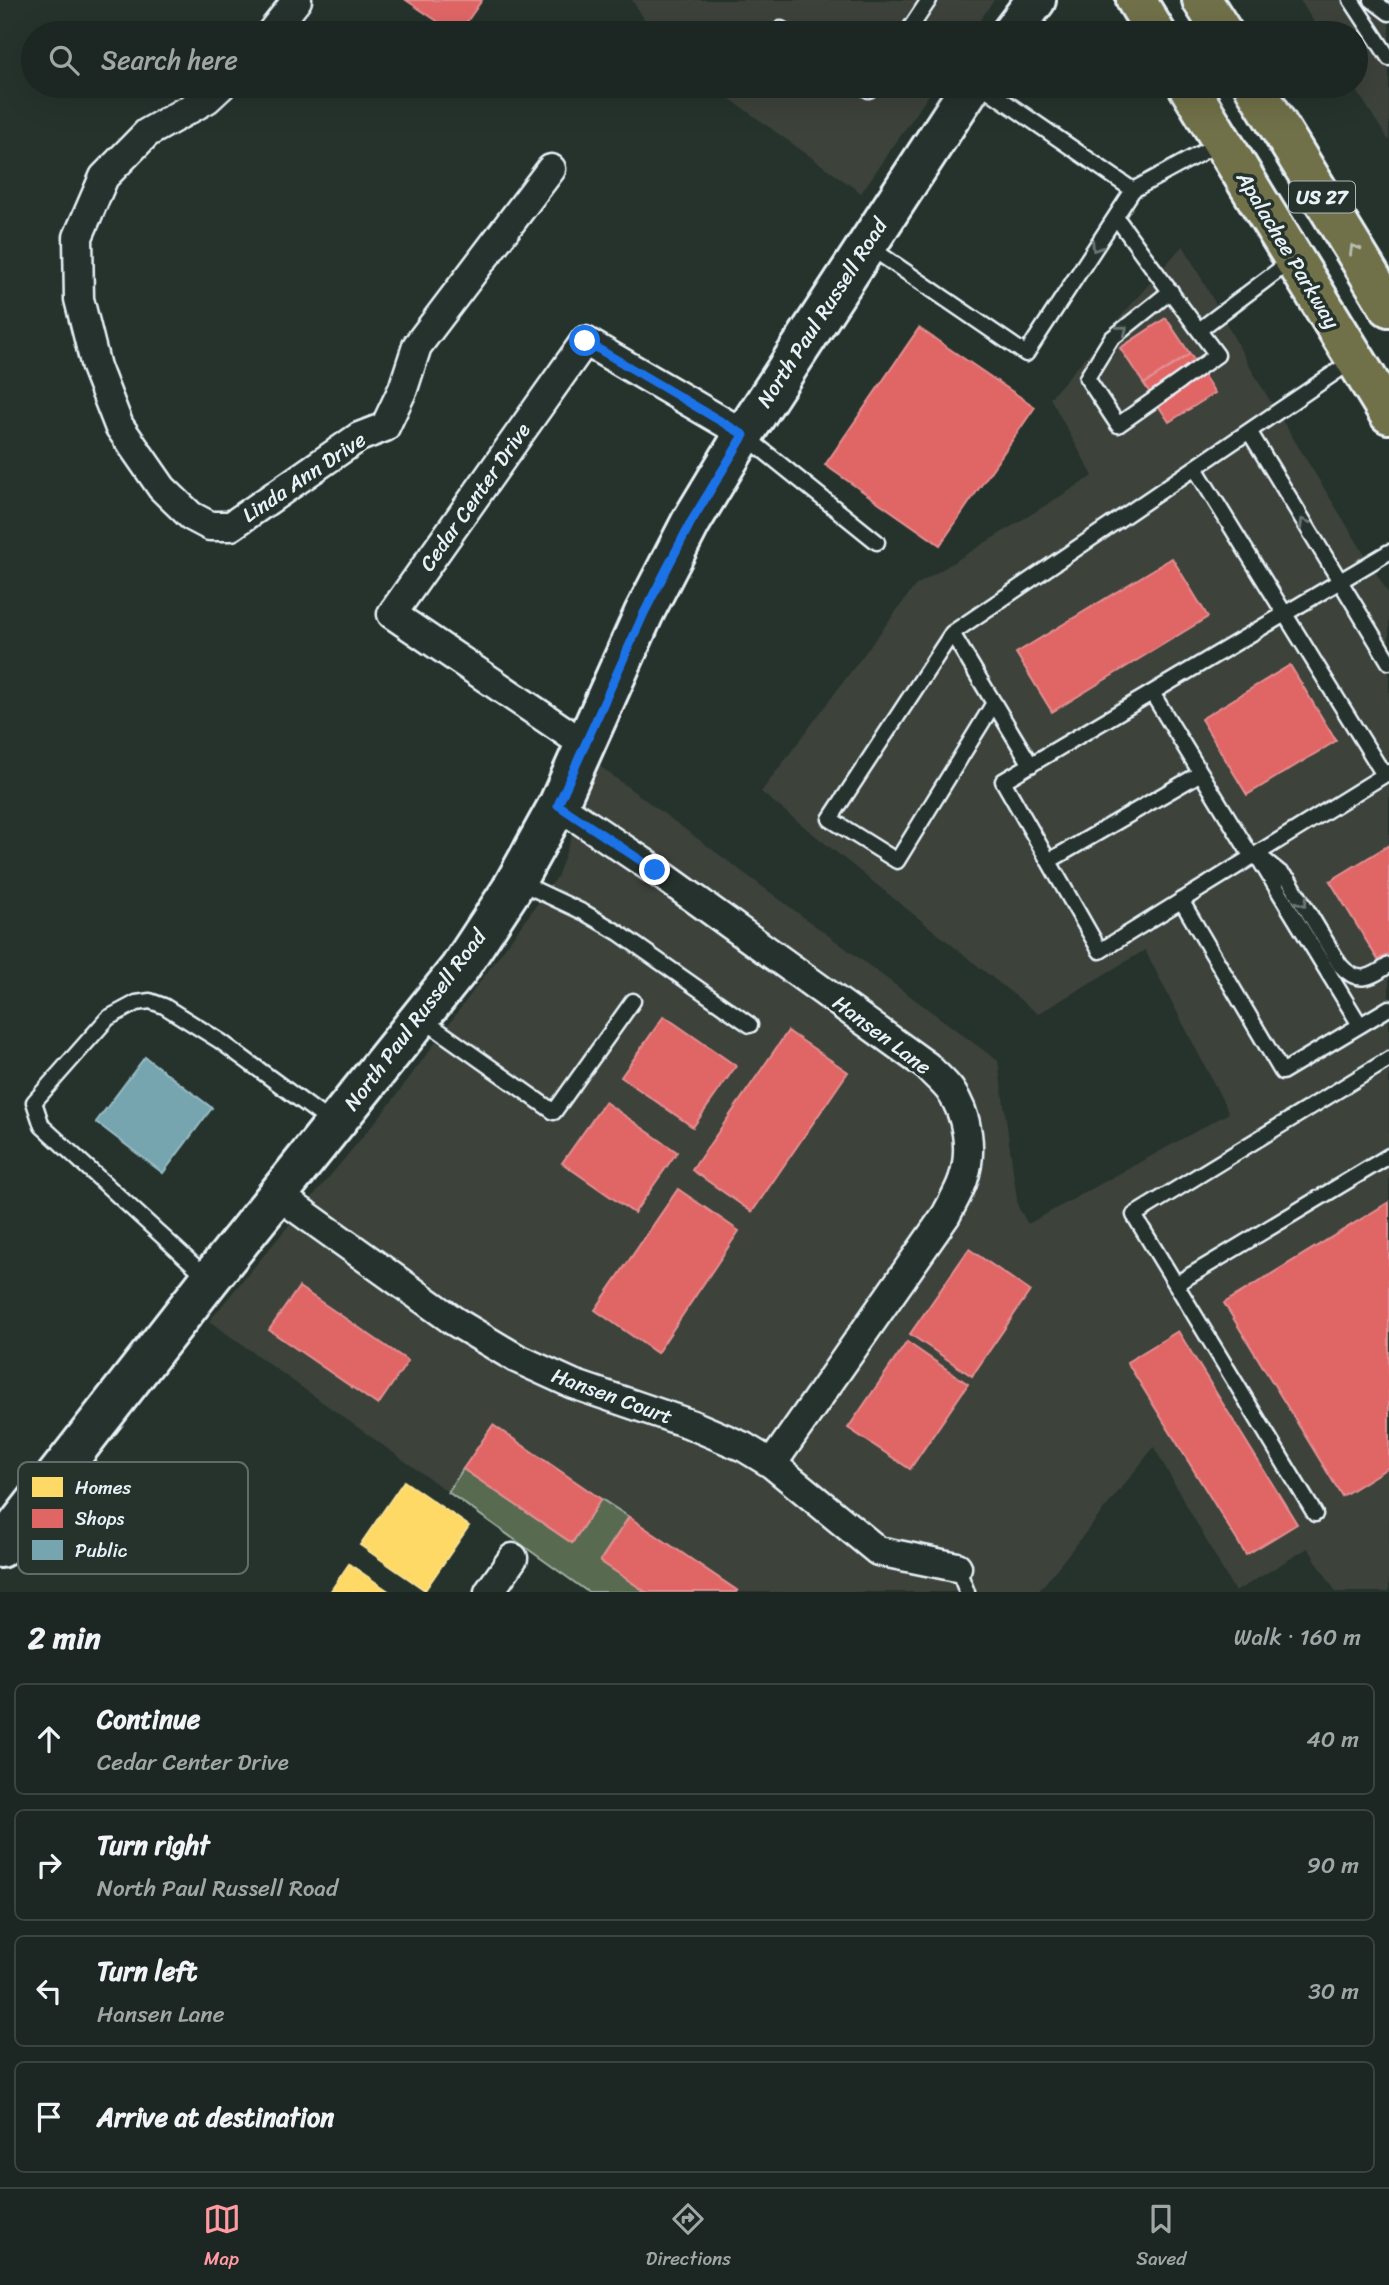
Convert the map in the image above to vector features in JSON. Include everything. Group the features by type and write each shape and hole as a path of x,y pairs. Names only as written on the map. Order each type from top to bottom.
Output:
{"main road":[{"path":"1136,0 1149,21"},
{"path":"1202,0 1215,21"},
{"name":"Apalachee Parkway","path":"1195,98 1389,414"},
{"name":"US 27","path":"1261,98 1389,307"}],"street":[{"path":"280,21 297,0"},
{"path":"1019,21 1036,0"},
{"name":"Linda Ann Drive","path":"208,98 147,133 104,177 78,237 79,299 96,367 119,426 162,488 191,516 211,526 231,526 359,437 384,427 403,389 417,346 551,169"},
{"name":"North Paul Russell Road","path":"67,1462 209,1280 459,969 516,881 558,805 644,613 685,533 866,244 963,98"},
{"name":"Cedar Center Drive","path":"585,745 392,614 585,341 744,435"},
{"name":"Hansen Lane","path":"558,805 655,870 927,1066 950,1090 961,1111 968,1144 967,1166 962,1183 946,1215 772,1464"},
{"name":"Hansen Court","path":"278,1195 454,1321 516,1358 573,1384 744,1447 772,1464 878,1551 962,1579"},
{"name":"North Paul Russell Road","path":"0,1548 18,1525"},
{"path":"489,1592 513,1558"}],"lane":[{"path":"915,21 929,0"},
{"path":"1351,0 1365,21"},
{"path":"1372,0 1389,13"},
{"path":"1368,26 1389,58"},
{"path":"999,98 1133,190"},
{"path":"866,244 1026,354 1133,190 1222,142"},
{"path":"1116,216 1217,355 1118,425 1087,378 1111,339 1171,292"},
{"path":"1199,330 1293,259"},
{"path":"994,703 897,861 830,819 952,634 1355,359"},
{"path":"1249,431 1389,662"},
{"path":"744,435 877,542"},
{"path":"1195,468 1285,614 1386,773 1100,951 1003,781 1031,765 1285,614 1340,582 1389,552"},
{"path":"952,634 1031,765"},
{"path":"1152,693 1360,1026"},
{"path":"1049,861 1200,773"},
{"path":"1254,855 1289,880 1340,965 1348,973 1371,977 1389,965"},
{"path":"516,881 585,913 619,933 750,1025"},
{"path":"1181,900 1283,1072 1389,1008"},
{"path":"209,1280 42,1126 34,1102 108,1018 136,1003 150,1001 164,1006 220,1041 334,1125"},
{"path":"421,1018 554,1112 634,1002"},
{"path":"1315,1514 1135,1215 1389,1059"},
{"path":"1176,1284 1389,1156"}],"shaded area":[{"path":"632,0 994,0 979,21 645,21"},
{"path":"1300,0 1389,0 1389,141 1362,98 1368,98 1368,21 1313,21"},
{"path":"729,98 927,98 861,193"},
{"path":"1183,245 1255,376 1389,594 1389,1592 1336,1592 1308,1548 1235,1592 1154,1447 1038,1592 588,1592 209,1321 390,1104 557,877 598,765 998,1061 1018,1207 1028,1224 1229,1113 1145,950 1038,1014 761,792 915,586 1093,476 1050,398"}],"green space":[{"path":"463,1469 572,1543 601,1499 629,1517 600,1561 646,1592 588,1592 448,1492"}],"building: Homes":[{"path":"404,1481 469,1526 425,1590 360,1545"},
{"path":"349,1564 390,1592 330,1592"}],"building: Shops":[{"path":"406,0 482,0 467,21 437,21"},
{"path":"1166,318 1190,354 1144,384 1120,348"},
{"path":"919,328 1035,407 940,545 825,465"},
{"path":"1190,354 1215,393 1169,422 1144,384"},
{"path":"1172,558 1208,617 1052,712 1016,653"},
{"path":"1290,665 1336,741 1247,795 1201,719"},
{"path":"1389,845 1389,954 1378,960 1330,881"},
{"path":"664,1016 736,1066 693,1127 621,1077"},
{"path":"788,1031 848,1072 752,1212 692,1170"},
{"path":"605,1102 677,1152 634,1213 562,1163"},
{"path":"678,1189 739,1231 657,1353 595,1310"},
{"path":"1389,1202 1389,1467 1342,1496 1224,1303"},
{"path":"969,1249 1030,1291 972,1376 910,1334"},
{"path":"299,1287 408,1361 378,1405 269,1330"},
{"path":"1178,1331 1297,1524 1246,1555 1127,1362"},
{"path":"907,1342 968,1384 910,1469 848,1428"},
{"path":"493,1425 601,1499 572,1543 463,1469"},
{"path":"629,1517 738,1591 646,1592 600,1561"}],"building: Public":[{"path":"145,1057 212,1108 163,1173 96,1122"}],"route":[{"path":"585,341 744,435 691,522 644,613 558,805 655,870"}]}
